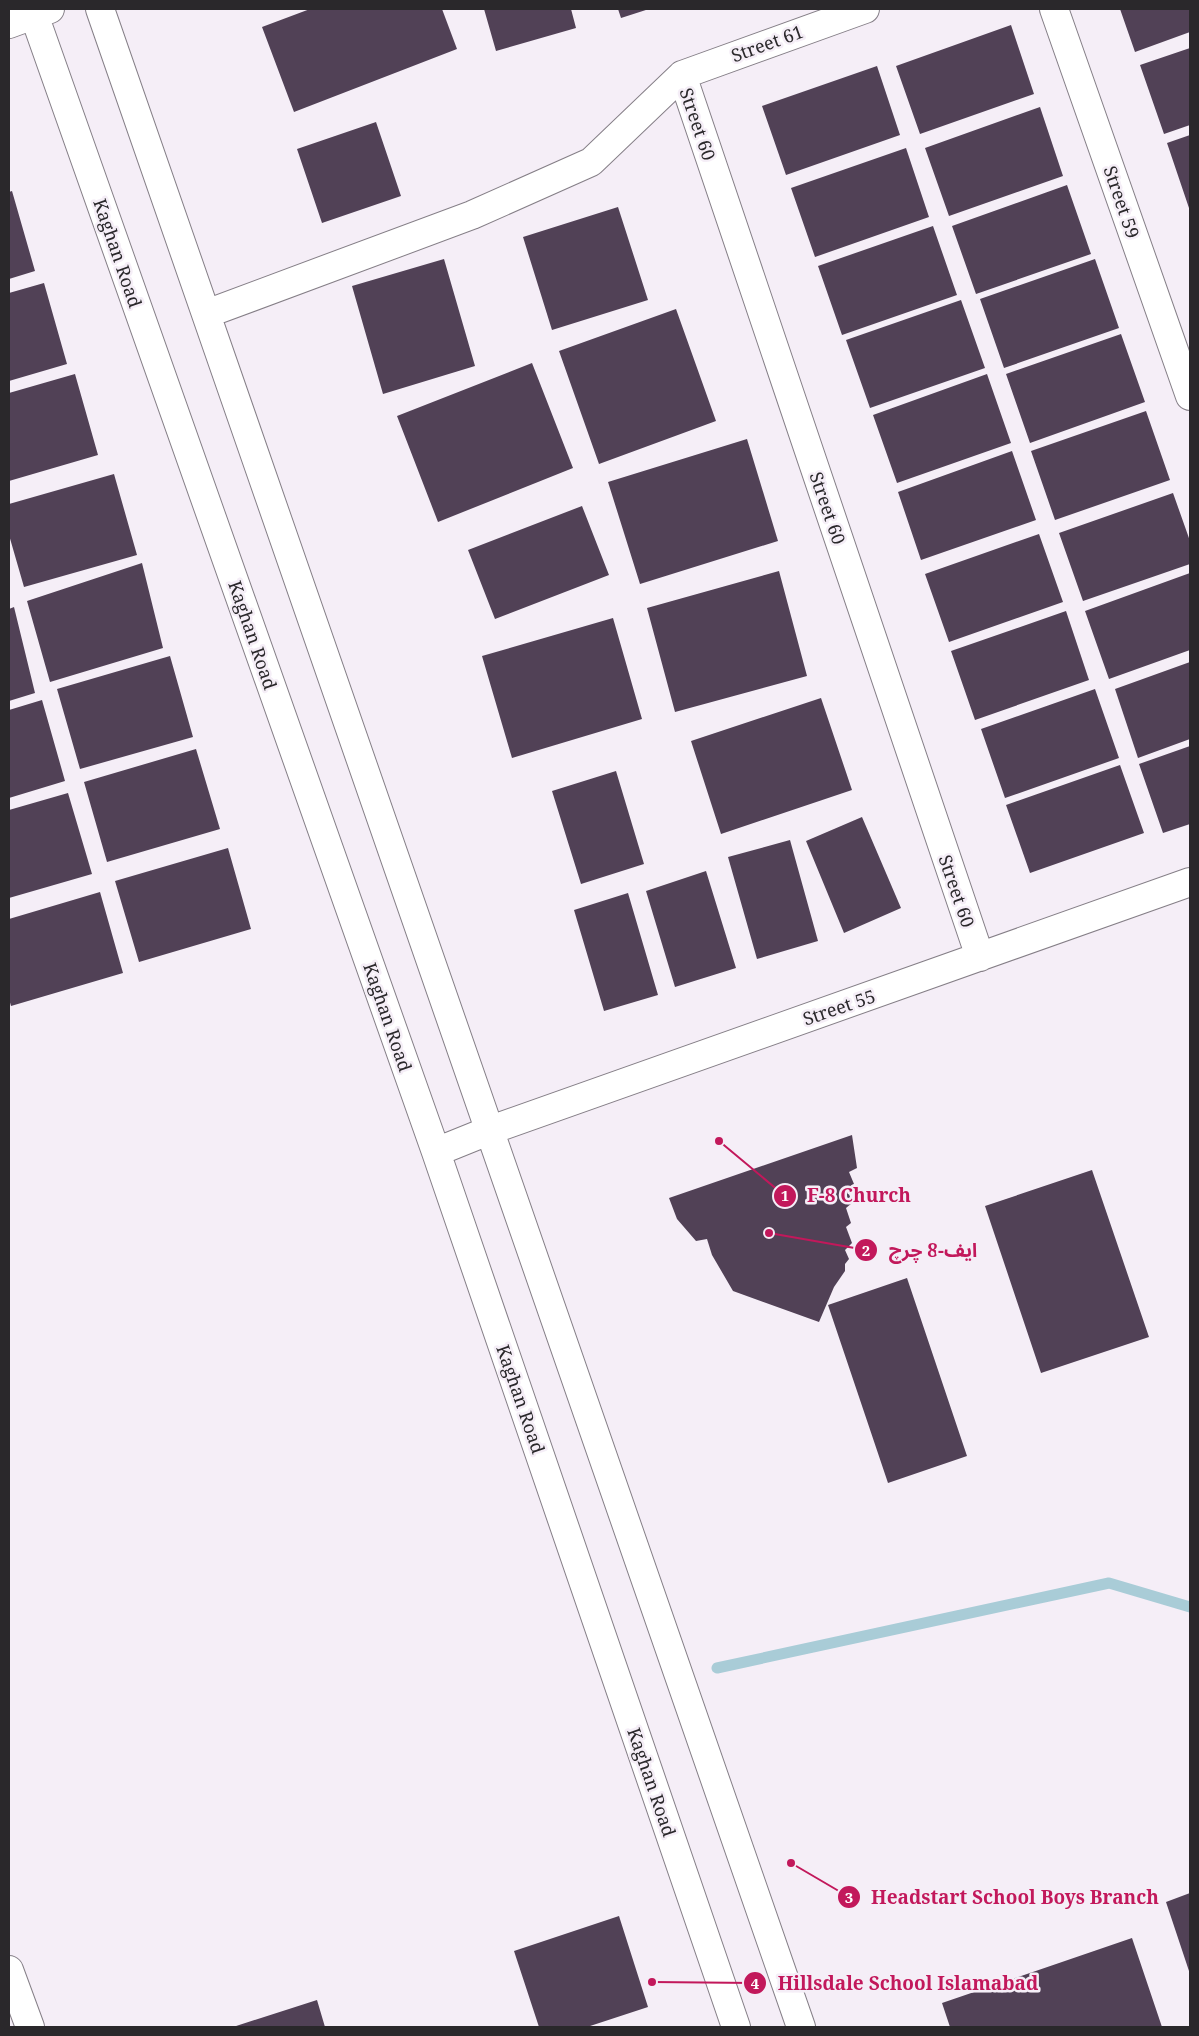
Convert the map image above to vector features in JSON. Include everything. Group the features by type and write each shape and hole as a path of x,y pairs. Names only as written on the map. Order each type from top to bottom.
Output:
{"street":[{"path":"100,9 488,1131 801,2027"},
{"name":"Street 61","path":"690,72 865,9"},
{"name":"Street 59","path":"1054,9 1190,396"},
{"path":"9,24 39,11"},
{"name":"Kaghan Road","path":"39,11 436,1152 736,2027"},
{"path":"206,314 472,216 591,162 690,72"},
{"name":"Street 60","path":"690,72 980,957"},
{"name":"Street 55","path":"436,1152 488,1131 1190,882"},
{"path":"9,1970 30,2027"}],"building":[{"path":"310,9 442,9 457,49 294,112 262,27"},
{"path":"484,9 571,9 576,28 496,51"},
{"path":"618,9 649,9 621,18"},
{"path":"1120,9 1190,9 1190,32 1135,52"},
{"path":"1011,25 1034,94 920,134 896,66"},
{"path":"1190,48 1190,125 1164,134 1140,65"},
{"path":"877,66 900,135 786,175 762,106"},
{"path":"1040,107 1063,176 949,216 925,148"},
{"path":"376,122 401,196 322,223 297,149"},
{"path":"1190,135 1190,211 1167,143"},
{"path":"906,148 929,217 815,257 791,188"},
{"path":"1067,185 1091,254 976,294 952,226"},
{"path":"12,191 35,271 9,279 9,192"},
{"path":"618,207 648,300 552,330 523,237"},
{"path":"933,226 957,295 842,335 818,266"},
{"path":"444,259 475,366 383,394 352,286"},
{"path":"1095,259 1119,328 1004,368 980,299"},
{"path":"44,283 67,364 9,381 9,293"},
{"path":"961,300 985,368 870,408 846,340"},
{"path":"676,309 716,421 599,464 559,351"},
{"path":"1121,334 1145,402 1030,443 1006,374"},
{"path":"532,363 573,468 438,522 397,416"},
{"path":"75,374 98,455 9,481 9,393"},
{"path":"987,374 1011,443 897,483 873,415"},
{"path":"1146,411 1170,480 1055,520 1031,451"},
{"path":"747,439 778,541 640,584 608,482"},
{"path":"1012,451 1036,520 921,560 898,492"},
{"path":"114,474 137,555 24,587 9,535 9,504"},
{"path":"1173,493 1190,541 1190,564 1083,601 1059,533"},
{"path":"582,506 609,575 495,619 468,550"},
{"path":"1039,534 1063,602 949,642 925,574"},
{"path":"142,563 163,648 50,682 27,601"},
{"path":"779,571 807,676 675,712 647,608"},
{"path":"1190,573 1190,650 1109,679 1085,611"},
{"path":"14,607 35,693 9,701 9,609"},
{"path":"1066,611 1089,680 975,720 951,651"},
{"path":"613,618 642,719 512,758 482,656"},
{"path":"170,656 193,737 80,769 57,689"},
{"path":"1190,662 1190,739 1138,758 1115,689"},
{"path":"1095,689 1119,758 1005,798 981,729"},
{"path":"821,698 852,790 721,834 691,741"},
{"path":"42,700 65,781 9,798 9,710"},
{"path":"1190,746 1190,824 1163,833 1139,764"},
{"path":"196,749 220,829 107,862 84,782"},
{"path":"1120,765 1144,833 1030,873 1006,805"},
{"path":"616,771 644,864 581,884 552,791"},
{"path":"68,793 92,874 9,898 9,810"},
{"path":"862,817 901,908 844,933 806,841"},
{"path":"790,840 818,941 757,959 728,857"},
{"path":"228,848 251,929 139,962 115,881"},
{"path":"706,871 736,968 675,987 646,891"},
{"path":"100,892 123,973 11,1006 9,999 9,919"},
{"path":"628,893 658,995 604,1011 574,910"},
{"path":"852,1135 857,1168 849,1172 854,1184 847,1188 852,1203 846,1208 851,1223 846,1227 852,1243 845,1250 849,1259 845,1264 845,1271 834,1287 819,1322 733,1291 712,1255 707,1239 696,1241 677,1219 669,1198"},
{"path":"1092,1170 1149,1337 1041,1373 985,1206"},
{"path":"907,1278 967,1456 888,1483 828,1305"},
{"path":"1190,1893 1190,1974 1166,1902"},
{"path":"619,1916 648,2007 587,2027 539,2027 514,1951"},
{"path":"1132,1938 1162,2027 950,2027 942,2003"},
{"path":"317,2000 325,2027 233,2027"}],"waterway":[{"path":"717,1668 1109,1583 1190,1607"}],"place":[{"name":"F-8 Church","path":"719,1141"},
{"name":"ایف-8 چرچ","path":"769,1233"},
{"name":"Headstart School Boys Branch","path":"791,1863"},
{"name":"Hillsdale School Islamabad","path":"652,1982"}]}
